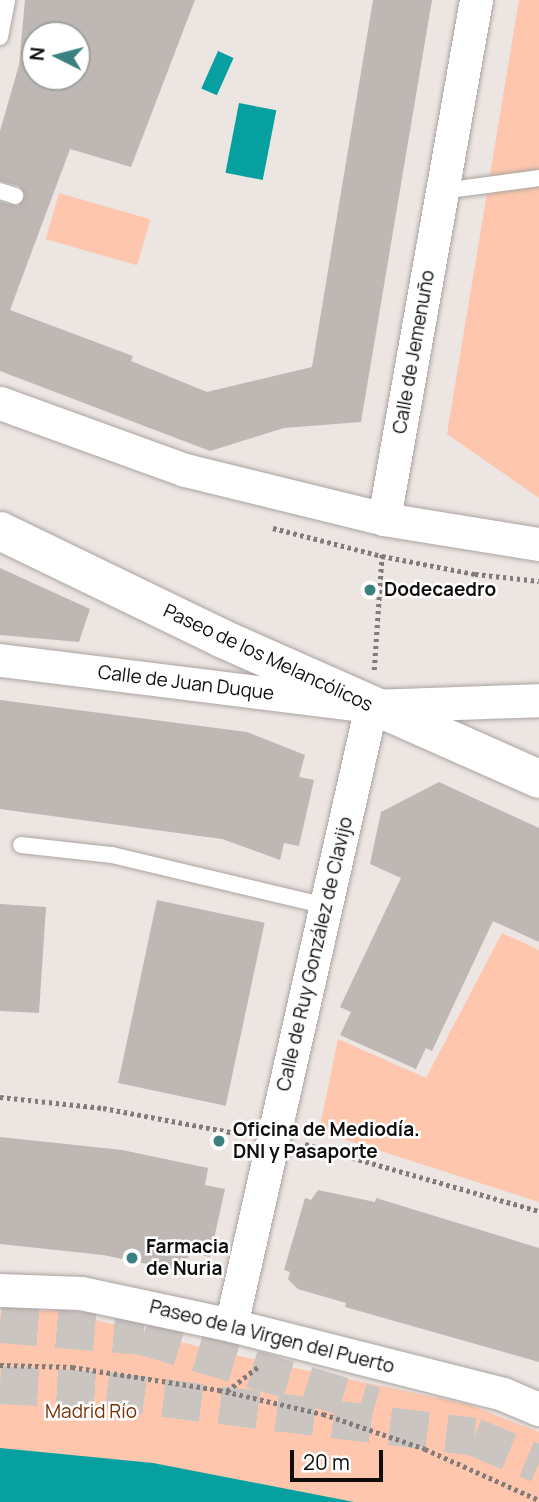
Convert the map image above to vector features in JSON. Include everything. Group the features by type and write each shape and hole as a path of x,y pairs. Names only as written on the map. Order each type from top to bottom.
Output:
{"street":[{"name":"Calle de Jemenuño","path":"384,519 476,0"},
{"path":"0,403 186,470 384,519 539,544"},
{"name":"Paseo de los Melancólicos","path":"0,531 371,706 539,779"},
{"name":"Calle de Juan Duque","path":"0,660 371,706 539,699"},
{"name":"Calle de Ruy González de Clavijo","path":"231,1325 371,706"},
{"name":"Paseo de la Virgen del Puerto","path":"0,1290 81,1293 231,1325 503,1394 539,1409"}],"lane":[{"path":"0,37 7,0"},
{"path":"442,191 539,178"},
{"path":"21,845 112,855 326,906"}],"path":[{"path":"371,706 384,519"},
{"path":"0,1097 103,1108 273,1140 321,1145 539,1211"},
{"path":"0,1365 72,1367 219,1390 323,1414 425,1449 539,1500"}],"green space":[{"path":"519,0 539,0 539,498 447,434"},
{"path":"59,193 150,219 137,265 46,239"},
{"path":"502,933 539,950 539,1202 319,1131 338,1039 426,1078"},
{"name":"Madrid Río","path":"57,1310 220,1352 467,1404 539,1432 539,1502 0,1502 0,1313"}],"water":[{"path":"218,51 234,58 217,95 201,88"},
{"path":"239,103 276,110 263,180 225,173"},
{"path":"0,1448 153,1463 354,1502 0,1502"}],"building":[{"path":"25,0 195,0 131,167 70,149 10,310 133,356 131,361 207,392 312,367 373,0 432,0 361,422 284,428 210,451 0,371 0,202 18,206 25,195 19,186 0,181 0,131 19,65 21,43 21,91 91,91 91,21 23,21"},
{"path":"0,568 90,609 79,642 0,635"},
{"path":"0,700 247,732 305,755 299,777 314,780 299,846 284,843 280,860 222,839 0,809"},
{"path":"439,782 539,828 539,942 493,921 432,1051 426,1048 416,1069 340,1035 351,1012 340,1007 401,878 370,864 381,812"},
{"path":"157,900 265,923 226,1106 118,1083"},
{"path":"0,904 46,907 39,1013 0,1011"},
{"path":"0,1137 122,1150 208,1168 205,1185 225,1189 210,1257 189,1253 186,1272 103,1255 0,1244"},
{"path":"318,1190 375,1202 376,1198 539,1248 539,1362 345,1307 346,1303 298,1289 288,1279 290,1272 284,1270 305,1198 311,1200"}],"tunnel":[{"path":"0,1324 143,1336 375,1406"},
{"path":"0,1385 107,1391 474,1437 539,1464"}],"place":[{"name":"Dodecaedro","path":"370,590"},
{"name":"Oficina de Mediodía. DNI y Pasaporte","path":"219,1141"},
{"name":"Farmacia de Nuria","path":"132,1258"}]}
